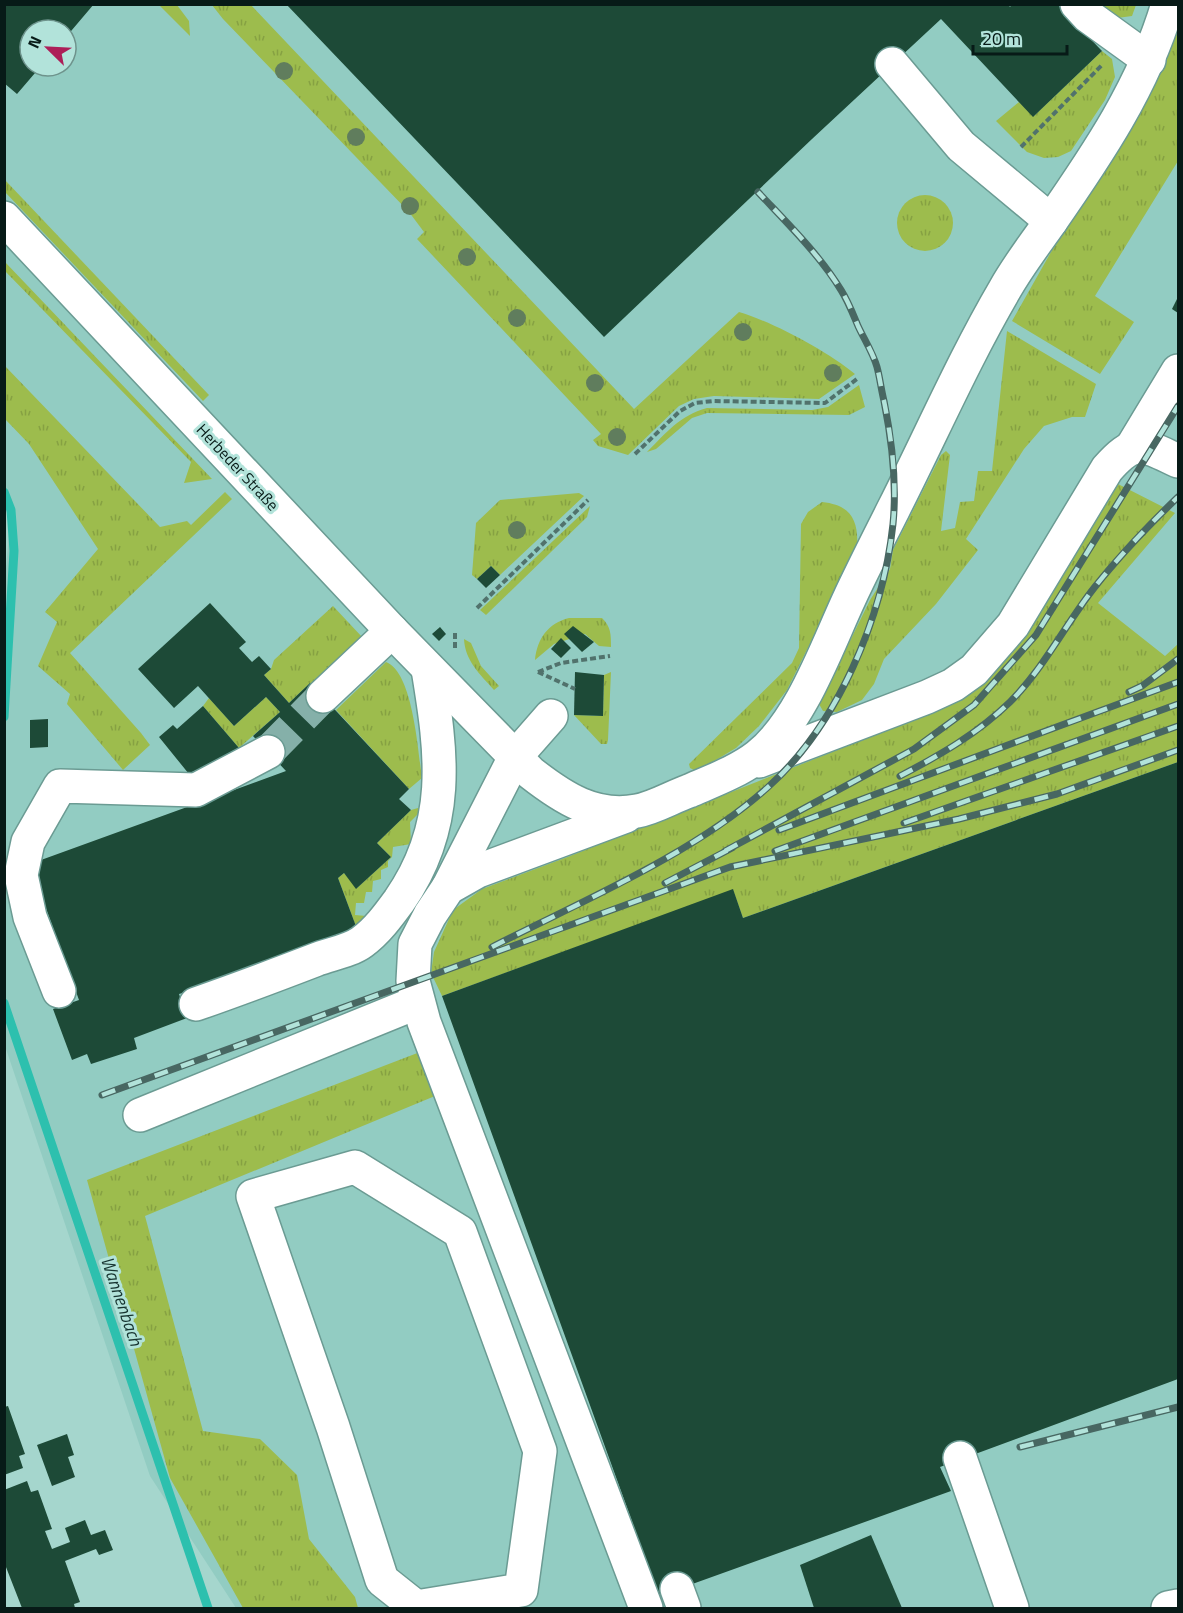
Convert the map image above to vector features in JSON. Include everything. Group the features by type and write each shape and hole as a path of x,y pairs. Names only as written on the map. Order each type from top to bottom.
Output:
{"lane":[{"path":"1077,4 1088,16 1149,60"},
{"path":"732,771 758,756 779,735 801,702 939,412 1005,288 1101,148 1149,60 1168,4"},
{"path":"892,64 961,146 1051,221"},
{"name":"Herbeder Straße","path":"4,218 428,669 515,757 557,793 588,809 613,814 639,811"},
{"path":"1132,447 1179,371"},
{"path":"448,888 478,872 639,811 732,771 953,685 974,670 1013,625 1107,469 1121,453 1132,447 1146,446 1174,450"},
{"path":"323,696 392,631"},
{"path":"196,1004 361,943 385,921 406,891 424,857 436,819 441,769 436,716 428,669"},
{"path":"551,716 515,757 448,888 430,915 416,944 413,981 424,1022 646,1608"},
{"path":"59,991 30,917 21,875 28,842 60,786 196,790 268,752"},
{"path":"140,1115 418,1002"},
{"path":"355,1167 460,1232 540,1451 520,1599 416,1607 382,1580 333,1427 254,1196 355,1167"},
{"path":"960,1458 1012,1608"},
{"path":"1168,1608 1179,1606"}],"path":[{"path":"1021,147 1110,57"},
{"path":"635,454 680,411 695,403 713,401 825,403 857,379"},
{"path":"477,608 588,500"},
{"path":"575,689 538,672 561,663 610,656"}],"shaded area":[{"path":"44,5 1178,5 1178,1608 236,1608 150,1476 5,1046 4,592 11,510 5,513 5,50 18,35 18,78 78,78 78,18 33,18"}],"green space":[{"path":"159,5 177,5 189,21 190,36"},
{"path":"212,5 251,5 634,409 739,312 799,338 855,374 819,399 714,396 694,399 679,406 628,455 598,446 593,440 601,434 417,239 424,232 409,212"},
{"path":"1091,5 1136,5 1132,16 1110,19"},
{"path":"1178,20 1178,161 1095,296 1134,322 1100,374 1012,321 1051,252 1155,84"},
{"path":"1102,51 1112,59 1115,77 1105,100 1071,151 1058,157 1044,158 1027,152 996,121 1019,102 1034,116"},
{"path":"5,180 209,395 203,401 5,192"},
{"path":"925,195 936,197 945,203 951,212 953,223 951,234 945,243 936,249 925,251 914,249 905,243 899,234 897,223 899,212 905,203 914,197"},
{"path":"5,262 212,479 184,483 191,462 5,271"},
{"path":"1007,331 1096,384 1085,417 1072,417 1044,426 1024,449 966,539 978,550 936,604 884,659 874,684 862,700 837,712 823,711 819,704 870,600 890,569 893,550 941,455 946,451 950,455 941,531 955,528 960,502 974,501 978,471 992,471"},
{"path":"5,366 160,527 187,521 191,525 225,492 232,499 70,653 150,745 123,770 67,704 70,694 38,666 57,622 45,612 98,549 29,444 5,419"},
{"path":"859,385 865,407 849,415 707,413 692,418 656,449 647,452 667,431 697,411 707,408 812,410 828,407"},
{"path":"1118,484 1175,513 1098,603 1165,656 1178,644 1178,762 743,918 733,890 442,996 431,973 434,952 453,910 482,889 933,712 1098,515"},
{"path":"579,493 584,496 500,575 491,566 477,579 472,575 476,523 500,500"},
{"path":"822,502 840,507 851,516 856,530 857,549 787,690 759,726 736,748 706,766 694,770 689,764 792,663 799,648 801,524 808,512"},
{"path":"590,506 587,517 486,615 480,610"},
{"path":"333,606 363,638 313,686 310,683 289,703 264,675 271,669 274,660"},
{"path":"569,618 602,618 610,631 611,647 599,646 585,634 554,644 535,660 538,645 545,633 555,624"},
{"path":"464,639 471,643 481,666 499,686 494,690 470,661"},
{"path":"386,662 395,669 402,681 413,714 422,778 409,789 336,710"},
{"path":"611,672 608,740 607,744 601,744 574,715 603,716 604,675"},
{"path":"266,697 280,712 239,748 203,706 209,698 234,726"},
{"path":"418,808 420,812 410,822 411,844 393,847 392,857 388,861 388,867 381,870 381,879 373,881 372,892 366,892 364,903 356,903 355,915 378,917 357,929 338,878 344,873 357,888 391,857 377,843 411,810"},
{"path":"420,1052 435,1096 145,1216 203,1431 260,1439 297,1475 309,1539 355,1597 358,1608 243,1608 170,1478 87,1180"}],"building":[{"path":"4,4 94,4 78,23 78,18 18,18 18,78 31,78 17,94 4,83"},
{"path":"286,4 1008,4 1010,7 1012,4 1057,4 1102,51 1033,117 941,19 604,337"},
{"path":"1178,297 1178,313 1172,309"},
{"path":"491,566 500,575 486,588 477,579"},
{"path":"210,603 246,642 239,648 252,662 259,656 271,669 264,675 289,703 310,683 409,789 399,799 411,810 377,843 391,857 356,889 344,873 338,878 357,929 242,976 179,994 187,1018 134,1038 137,1049 91,1064 87,1054 72,1060 53,1009 79,1000 30,864 286,771 253,736 280,712 266,697 234,726 198,686 174,708 138,669"},
{"path":"573,626 594,642 582,652 564,634"},
{"path":"440,627 446,634 439,641 432,634"},
{"path":"561,638 571,648 561,658 551,649"},
{"path":"575,672 604,675 603,716 574,715"},
{"path":"203,706 239,748 193,779 159,737 173,725 177,729"},
{"path":"48,719 48,747 30,748 30,720"},
{"path":"1178,762 1178,1379 940,1467 951,1491 659,1596 442,996 733,889 743,918"},
{"path":"8,1406 25,1454 19,1456 23,1468 4,1475 4,1407"},
{"path":"67,1434 74,1455 68,1457 75,1477 52,1486 37,1445"},
{"path":"27,1481 31,1492 38,1490 52,1529 45,1531 52,1549 70,1542 65,1528 85,1520 91,1535 105,1530 113,1550 99,1555 96,1549 65,1561 80,1602 74,1604 75,1608 22,1608 4,1562 4,1490"},
{"path":"871,1535 902,1608 814,1608 800,1565"}],"waterway":[{"name":"Wannenbach","path":"4,492 11,510 14,551 4,717"},
{"name":"Wannenbach","path":"4,1003 208,1608"}],"tunnel":[{"path":"268,752 323,696"}],"railway":[{"path":"492,947 671,856 705,835 767,788 815,733 853,667 867,632 888,559 894,509 891,447 878,371 844,294 802,239 758,192"},
{"path":"725,851 914,749 974,705 1036,635 1178,406"},
{"path":"900,776 958,743 1010,702 1044,661 1083,602 1104,576 1134,541 1178,497"},
{"path":"1129,692 1142,686 1178,659"},
{"path":"779,830 1178,682"},
{"path":"775,851 1178,704"},
{"path":"904,823 1178,726"},
{"path":"102,1095 730,867 959,819 1057,794 1178,750"},
{"path":"665,883 732,848"},
{"path":"1020,1447 1178,1407"}]}
